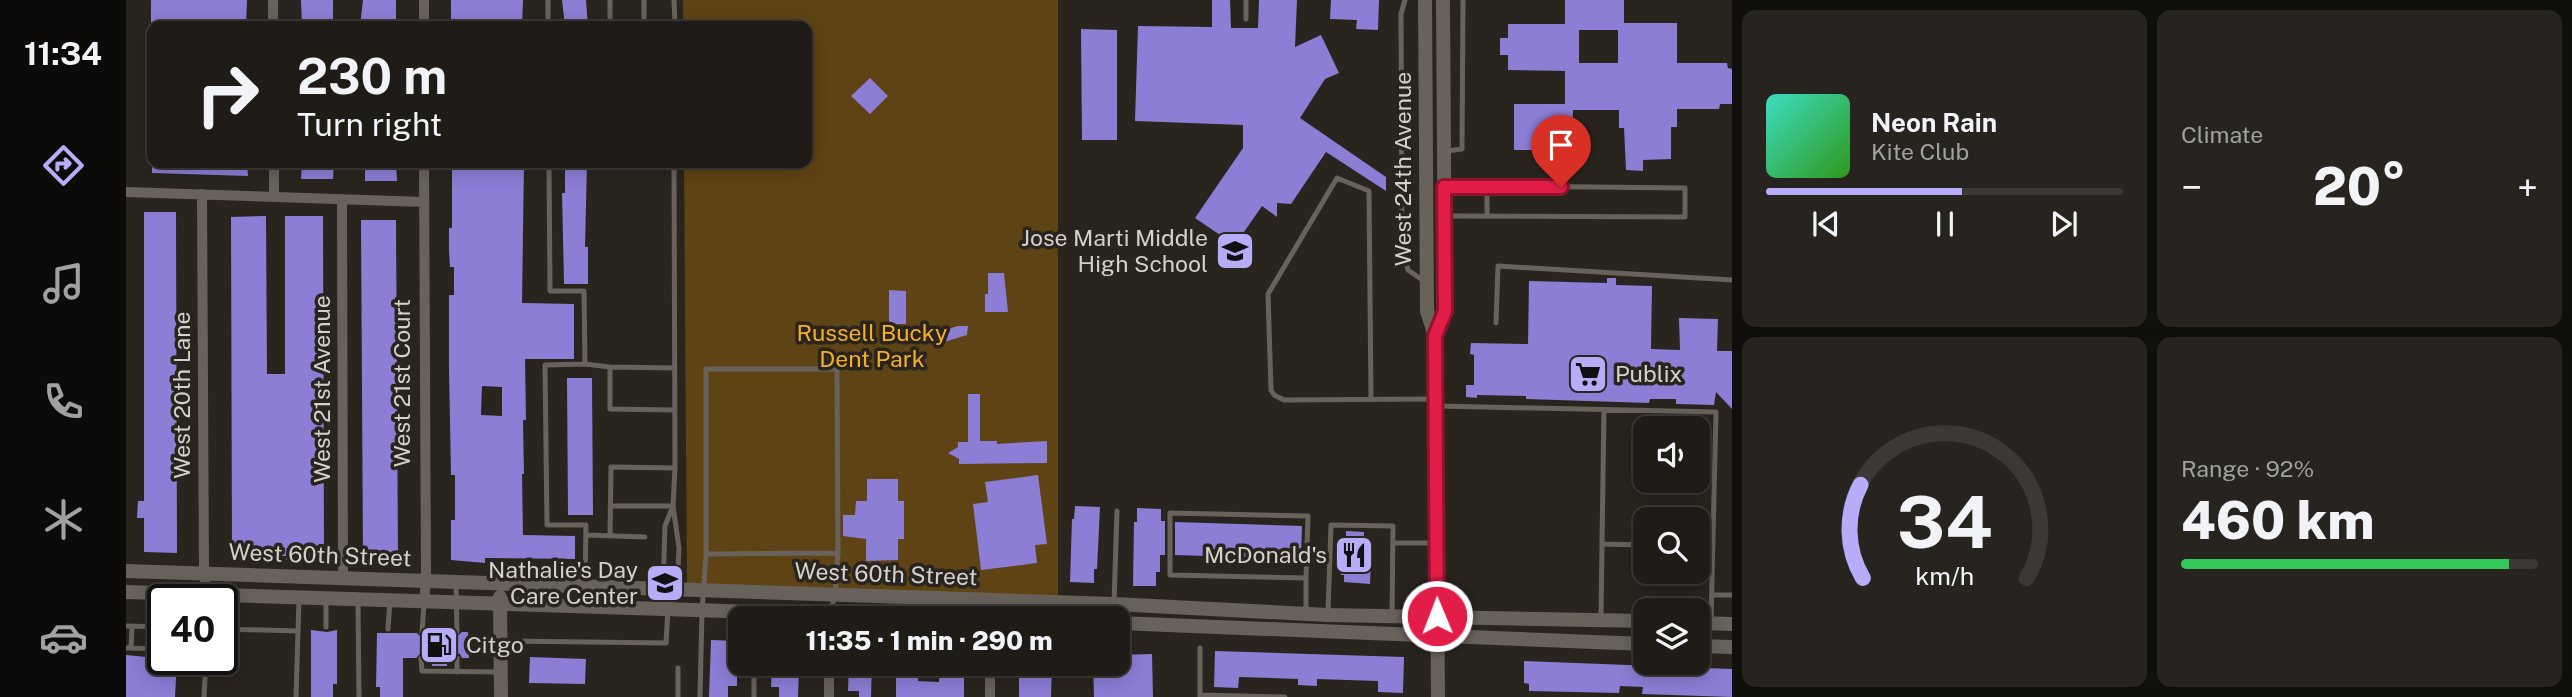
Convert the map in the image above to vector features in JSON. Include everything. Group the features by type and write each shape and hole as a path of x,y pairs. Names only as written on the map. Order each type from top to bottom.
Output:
{"street":[{"path":"273,0 273,21"},
{"path":"424,0 424,21"},
{"name":"West 24th Avenue","path":"1425,0 1427,311 1435,336 1438,697"},
{"name":"West 24th Avenue","path":"1435,336 1445,311 1443,0"},
{"path":"274,168 274,197"},
{"name":"West 21st Court","path":"424,168 424,603"},
{"path":"126,192 424,202"},
{"name":"West 20th Lane","path":"202,194 206,584"},
{"name":"West 21st Avenue","path":"342,199 344,579"},
{"name":"West 60th Street","path":"126,571 1114,604 1328,615 1633,620"},
{"path":"500,584 501,697"},
{"name":"West 60th Street","path":"126,593 147,594"},
{"name":"West 60th Street","path":"238,598 728,612"},
{"path":"991,600 991,606"},
{"path":"1135,624 1147,621 1164,606"},
{"path":"1130,624 1633,643"},
{"path":"1710,624 1732,624"},
{"path":"1710,646 1732,647"},
{"path":"829,676 829,697"},
{"path":"990,676 990,697"}],"lane":[{"path":"548,0 548,21"},
{"path":"610,0 610,21"},
{"path":"644,0 644,21"},
{"path":"674,0 675,21"},
{"path":"1246,0 1246,19"},
{"path":"1405,0 1401,14 1402,250 1408,270 1427,283"},
{"path":"1443,152 1462,149 1463,0"},
{"path":"549,168 550,291 584,291 584,364"},
{"path":"501,640 666,643 670,589 679,548 673,506 674,168"},
{"path":"1371,400 1369,191 1337,178 1268,295 1269,385 1274,395 1284,400 1371,400 1716,412 1710,602"},
{"path":"1487,186 1487,216"},
{"path":"1444,187 1685,188 1685,218 1444,215"},
{"path":"1496,323 1498,267 1732,280"},
{"path":"584,585 586,525 547,525 545,365 675,368"},
{"path":"610,367 610,409 675,410"},
{"path":"700,697 706,554 706,369 837,369 838,553 832,606"},
{"path":"1601,619 1604,410"},
{"path":"610,536 611,467 675,468"},
{"path":"610,506 673,506"},
{"path":"668,609 670,589 665,526 673,506"},
{"path":"1114,604 1117,510"},
{"path":"1306,578 1170,575 1170,513 1308,516 1306,614"},
{"path":"1328,615 1331,525 1393,526 1392,616"},
{"path":"586,536 645,537"},
{"path":"1393,543 1437,543"},
{"path":"1602,544 1633,545"},
{"path":"706,554 838,553"},
{"path":"456,583 457,632"},
{"path":"1712,595 1732,595"},
{"path":"296,697 299,599"},
{"path":"326,600 326,626"},
{"path":"358,600 359,697"},
{"path":"388,629 390,601"},
{"path":"422,633 424,603"},
{"path":"147,628 129,627 129,648 147,649"},
{"path":"238,629 298,631"},
{"path":"1200,648 1200,696 1285,697"},
{"path":"421,658 422,671 501,672"},
{"path":"457,658 457,671"},
{"path":"678,668 678,697"},
{"path":"204,697 205,675"},
{"path":"754,676 754,697"}],"green space":[{"name":"Russell Bucky Dent Park","path":"683,0 1058,0 1058,602 687,594 684,168 812,168 812,21 683,21"}],"building":[{"path":"151,0 247,0 246,21 151,21"},
{"path":"301,0 333,0 333,21 302,21"},
{"path":"363,0 396,0 396,21 361,21"},
{"path":"451,0 523,0 522,21 451,21"},
{"path":"562,0 586,0 588,21 564,21"},
{"path":"1212,0 1230,0 1231,28 1258,28 1259,0 1297,0 1295,47 1321,35 1339,73 1325,79 1300,118 1386,177 1386,191 1326,152 1291,204 1277,203 1277,217 1262,206 1235,245 1195,218 1243,148 1243,125 1135,121 1138,26 1212,27"},
{"path":"1331,0 1379,0 1378,30 1356,29 1357,20 1330,19"},
{"path":"1565,0 1624,0 1624,23 1677,23 1677,63 1727,63 1728,68 1732,69 1732,104 1720,104 1719,109 1677,109 1677,127 1671,127 1671,159 1643,160 1643,171 1626,170 1624,128 1619,128 1619,110 1573,110 1572,150 1514,150 1514,104 1565,104 1565,71 1508,70 1508,55 1500,55 1500,38 1508,38 1508,24 1565,24","holes":["1579,30 1618,30 1618,63 1579,63"]},
{"path":"1081,29 1117,30 1117,140 1082,140"},
{"path":"870,78 888,96 870,114 851,96"},
{"path":"152,168 247,168 248,176 152,173"},
{"path":"302,168 334,168 333,179 301,179"},
{"path":"365,168 396,168 397,181 365,181"},
{"path":"452,168 524,168 522,303 574,304 574,359 525,359 523,535 575,536 575,559 485,558 485,563 451,560 451,520 455,520 455,475 451,475 449,295 454,295 454,267 450,267 449,228 452,228","holes":["482,386 502,387 502,416 481,415"]},
{"path":"565,168 587,168 585,247 588,247 588,284 564,284 562,193 565,193"},
{"path":"144,212 176,212 177,553 144,552 144,518 137,518 138,501 144,501"},
{"path":"266,216 267,374 285,374 285,216 323,216 324,560 286,560 286,556 232,556 231,217"},
{"path":"361,220 396,220 398,560 363,560"},
{"path":"988,273 1004,273 1008,312 985,312"},
{"path":"1607,278 1616,278 1616,285 1652,286 1651,349 1680,350 1679,318 1718,319 1717,351 1732,351 1732,409 1716,392 1714,405 1676,404 1676,399 1650,399 1649,403 1526,399 1526,396 1466,397 1466,385 1474,385 1474,355 1470,354 1471,343 1528,344 1529,281 1607,283"},
{"path":"889,290 906,291 906,324 889,324"},
{"path":"968,326 967,335 944,342 937,337 948,329"},
{"path":"567,378 592,378 593,515 568,515"},
{"path":"968,394 980,394 980,441 997,441 997,444 1047,441 1047,463 959,464 959,459 948,453 958,447 958,442 968,442"},
{"path":"1038,475 1047,544 1035,545 1037,563 981,570 973,504 988,502 985,482"},
{"path":"867,479 898,479 898,501 904,501 904,539 898,539 898,560 866,561 866,539 843,536 843,515 855,515 856,501 867,501"},
{"path":"1075,506 1100,507 1094,583 1070,582 1072,519"},
{"path":"1137,508 1161,509 1161,521 1165,521 1165,555 1160,555 1160,572 1156,572 1156,586 1133,586 1134,522 1137,522"},
{"path":"1175,522 1302,526 1301,559 1175,555"},
{"path":"1346,531 1364,532 1363,559 1371,560 1370,584 1344,582 1344,575 1341,575 1342,538 1346,539"},
{"path":"311,630 337,630 337,684 333,684 333,697 311,697"},
{"path":"452,632 456,637 462,632 468,632 469,658 462,658 455,653 452,658 447,658 447,666 432,666 432,658 426,658 421,653 416,658 403,658 403,697 380,697 380,687 376,687 377,633 417,633 422,638 427,633"},
{"path":"711,640 728,641 728,676 737,676 737,686 728,686 728,697 709,697"},
{"path":"1215,651 1404,657 1403,693 1378,692 1378,681 1317,679 1317,686 1298,685 1298,679 1239,677 1238,688 1214,687"},
{"path":"1152,654 1153,697 1094,697 1093,676 1130,676 1130,655"},
{"path":"126,655 147,657 147,675 176,675 175,697 126,697"},
{"path":"530,657 586,659 585,684 529,683"},
{"path":"1524,661 1633,665 1633,675 1710,675 1710,668 1732,669 1732,697 1642,694 1643,687 1620,686 1619,693 1529,691 1529,684 1524,683"},
{"path":"771,676 799,676 798,697 779,697 779,687 771,687"},
{"path":"849,676 872,676 871,697 859,697 859,691 848,691"},
{"path":"896,676 918,676 918,681 939,682 939,676 964,676 964,697 896,697"},
{"path":"1019,676 1052,676 1051,697 1019,697"}],"place":[{"name":"Jose Marti Middle High School","path":"1235,251"},
{"name":"Publix","path":"1588,374"},
{"name":"McDonald's","path":"1354,555"},
{"name":"Nathalie's Day Care Center","path":"665,583"},
{"name":"Citgo","path":"439,645"}],"route":[{"path":"1437,616 1435,336 1445,311 1444,187 1561,187"}]}
